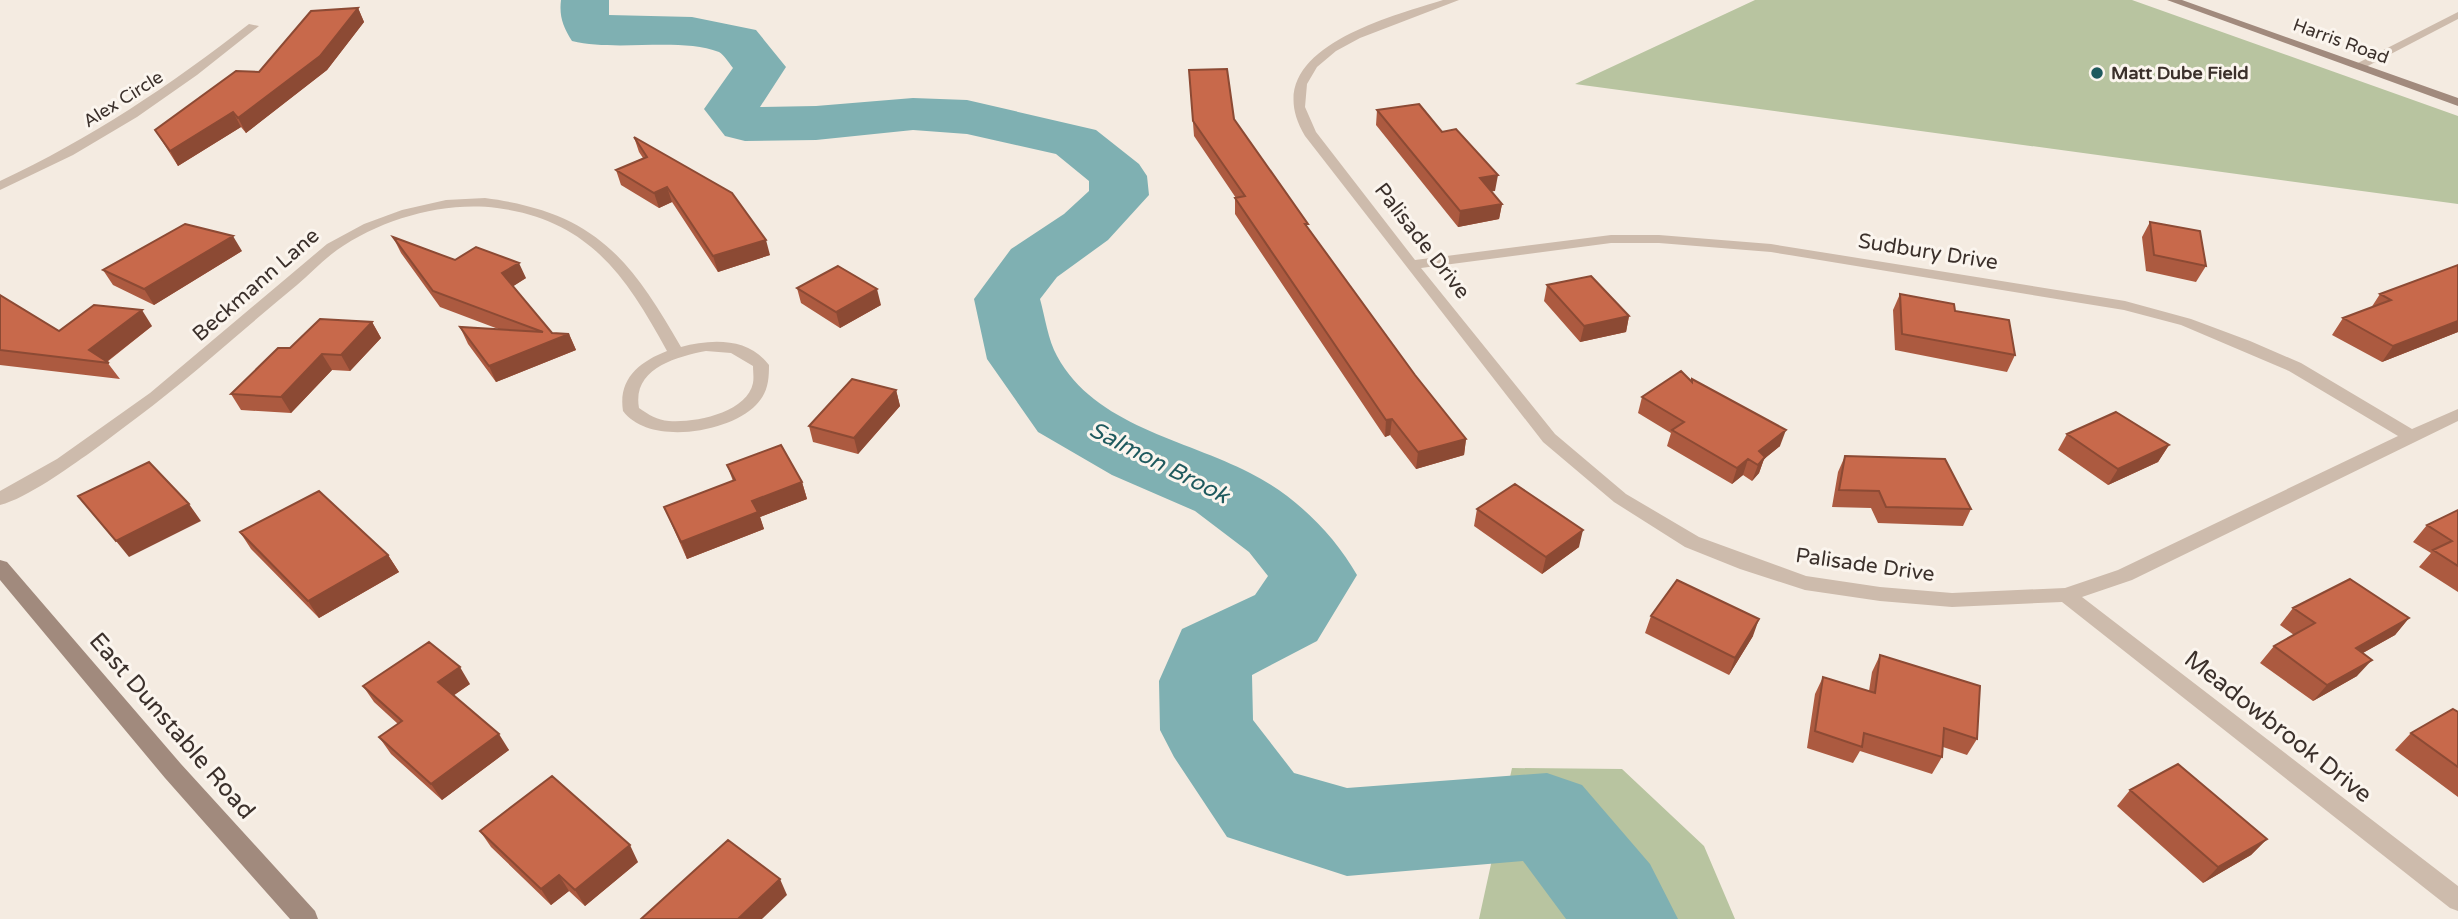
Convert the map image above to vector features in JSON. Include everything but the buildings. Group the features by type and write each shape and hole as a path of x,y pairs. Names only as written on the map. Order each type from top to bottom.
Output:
{"street":[{"name":"Palisade Drive","path":"1454,0 1353,37 1329,50 1315,61 1302,79 1299,107 1310,132 1411,265 1549,438 1620,498 1692,542 1805,583 1880,594 1952,600 2066,595 2125,575 2458,414"},
{"name":"Harris Road","path":"2172,0 2458,102"},
{"path":"2358,66 2458,15"},
{"name":"Alex Circle","path":"0,186 73,150 151,105 253,26"},
{"name":"Beckmann Lane","path":"0,499 63,463 156,397 332,247 354,233 416,209 448,203 502,202 526,206 559,219 591,240 625,271 676,353"},
{"name":"Sudbury Drive","path":"1411,265 1584,242 1659,239 1771,248 2125,306 2186,322 2295,367 2410,436"},
{"path":"713,346 746,352 761,365 763,383 744,406 709,424 676,428 648,424 631,411 627,393 631,384 649,366 676,353 713,346"},
{"name":"East Dunstable Road","path":"0,567 173,771 306,919"},
{"name":"Meadowbrook Drive","path":"2066,595 2458,900"}],"green space":[{"path":"1755,0 2132,0 2458,116 2458,204 1575,84"},
{"path":"1512,768 1622,769 1704,846 1735,919 1479,919"}],"waterway":[{"name":"Salmon Brook","path":"585,0 584,13 590,30 692,32 738,41 760,67 731,109 745,124 816,123 913,114 967,117 1076,142 1118,176 1119,195 1086,227 1034,263 1007,299 1022,359 1064,415 1139,457 1223,492 1278,532 1315,575 1286,618 1214,654 1205,681 1207,730 1262,807 1347,832 1547,816 1613,898 1625,919"}],"place":[{"name":"Matt Dube Field","path":"2097,73"}]}
